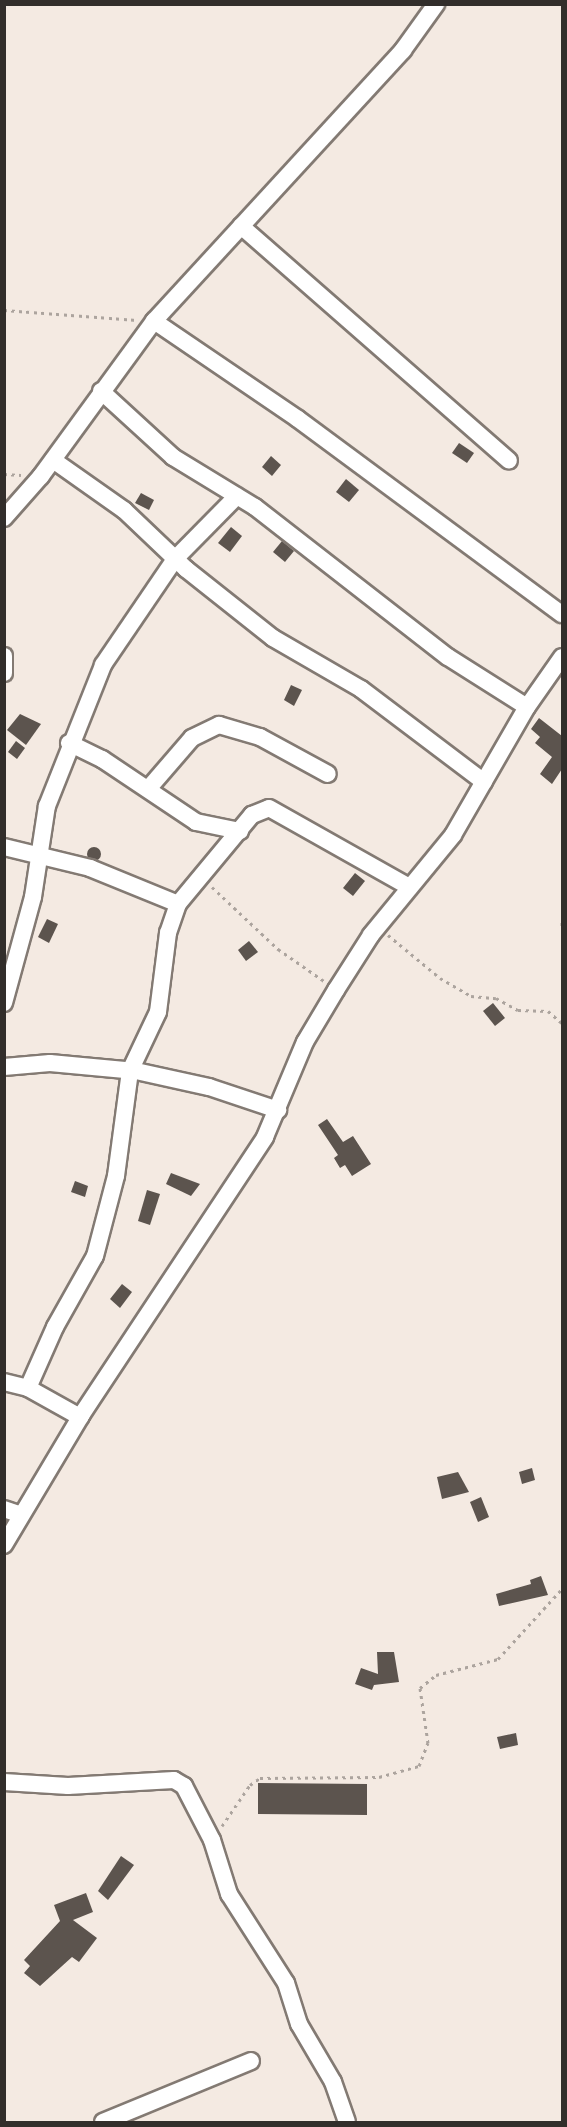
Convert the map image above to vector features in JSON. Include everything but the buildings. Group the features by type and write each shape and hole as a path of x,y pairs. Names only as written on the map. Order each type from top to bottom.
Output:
{"street":[{"path":"4,518 53,460 100,391 154,321 403,50 436,4"},
{"path":"241,226 509,461"},
{"path":"154,321 298,420 562,614"},
{"path":"100,391 173,457 237,496 448,657 527,707"},
{"path":"53,460 124,510 175,559 273,638 361,689 484,782"},
{"path":"4,1004 33,897 47,807 69,743 103,665 175,559 199,540 237,496"},
{"path":"4,656 4,673"},
{"path":"4,1545 80,1417 250,1161 278,1110 305,1042 336,990 376,928 453,835 527,707 562,657"},
{"path":"148,789 192,738 219,724 260,737 328,774"},
{"path":"69,743 148,789 196,822 240,831"},
{"path":"28,1388 55,1326 95,1256 116,1176 130,1071 158,1012 168,933 178,904 260,809 277,810 409,887"},
{"path":"4,847 90,868 178,904"},
{"path":"4,1067 50,1064 130,1071 209,1087 278,1110"},
{"path":"4,1382 28,1388 80,1417"},
{"path":"4,1509 21,1515"},
{"path":"4,1782 68,1786 174,1780 190,1794 212,1840 229,1894 286,1983 299,2024 333,2082 346,2122"},
{"path":"103,2122 251,2061"}],"path":[{"path":"4,310 154,321"},
{"path":"203,877 278,949 336,990"},
{"path":"376,928 471,996 496,998 518,1010 548,1011 562,1023"},
{"path":"212,1840 250,1785 260,1778 380,1777 419,1766 428,1743 420,1688 436,1675 498,1659 562,1589"}]}
